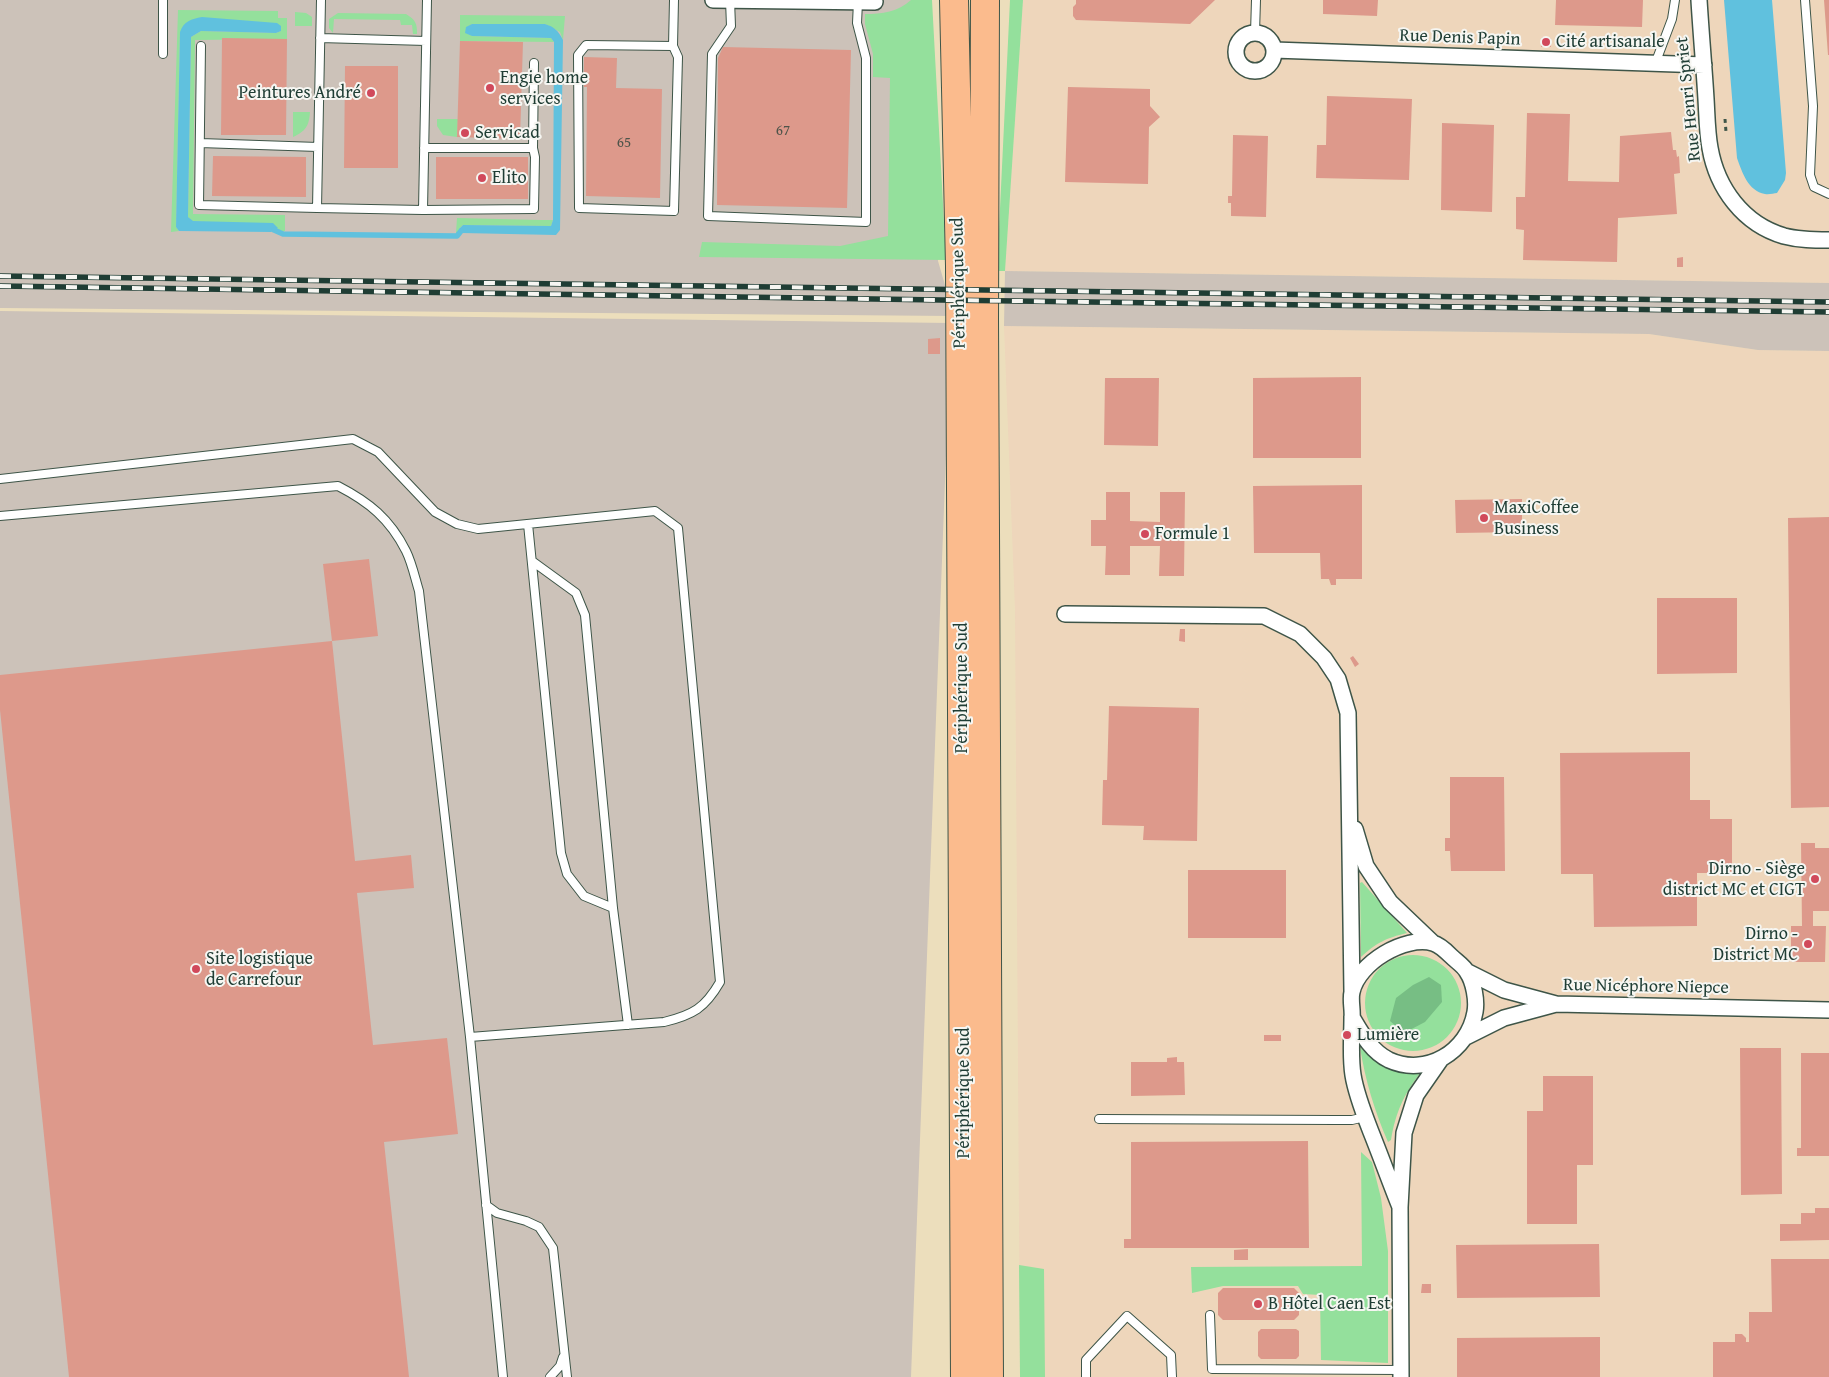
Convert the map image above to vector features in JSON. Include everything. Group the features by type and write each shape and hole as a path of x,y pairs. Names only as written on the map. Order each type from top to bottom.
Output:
{"highway":[{"name":"Périphérique Sud","path":"954,0 960,266 965,1377"},
{"name":"Périphérique Sud","path":"985,0 984,329 989,1377"}],"street":[{"path":"713,0 878,1"},
{"name":"Rue Henri Spriet","path":"1699,0 1709,147 1716,174 1732,201 1741,212 1753,221 1783,236 1802,240 1829,240"},
{"path":"1255,33 1268,38 1274,50 1273,57 1264,68 1250,70 1239,61 1237,46 1247,35 1255,33"},
{"name":"Rue Denis Papin","path":"1274,50 1704,65"},
{"path":"1065,614 1264,616 1300,634 1324,658 1338,679 1348,713 1352,992 1350,1045 1353,1076 1365,1117 1400,1206"},
{"path":"1350,811 1366,866 1390,902 1432,943 1443,948 1468,972 1474,994 1475,1011 1471,1028 1466,1037 1452,1052 1441,1059 1424,1065 1406,1065 1389,1060 1374,1049 1362,1036 1352,1017"},
{"path":"1352,992 1359,976 1384,952 1404,945 1432,943"},
{"name":"Rue Nicéphore Niepce","path":"1468,972 1504,990 1556,1004 1829,1010"},
{"path":"1466,1037 1504,1018 1556,1004"},
{"path":"1401,1373 1400,1206 1404,1133 1416,1095 1441,1059"}],"lane":[{"path":"163,0 163,54"},
{"path":"316,208 321,0"},
{"path":"423,210 427,0"},
{"path":"673,46 586,45 578,55 579,208 674,211 678,57 673,46 674,0"},
{"path":"730,0 731,26 712,54 708,216 866,222 866,58 857,23 858,2"},
{"path":"1255,33 1256,0"},
{"path":"1655,64 1672,19 1675,0"},
{"path":"1805,0 1813,106 1810,175 1814,187 1829,194"},
{"path":"320,38 426,41"},
{"path":"201,46 199,205 423,210 534,209 534,63"},
{"path":"200,143 318,146"},
{"path":"424,148 533,148"},
{"path":"0,479 353,439 378,452 435,512 457,524 478,529 655,510 678,528 720,982 711,996 698,1009 684,1017 664,1022 470,1037"},
{"path":"0,516 338,486 363,499 390,524 406,552 419,591 470,1037 503,1377"},
{"path":"528,524 561,853 567,874 584,896 613,908"},
{"path":"532,561 576,593 585,615 613,908 628,1025"},
{"path":"1099,1119 1352,1120 1365,1117"},
{"path":"486,1205 497,1213 526,1221 539,1227 553,1248 567,1377"},
{"path":"1210,1315 1212,1369 1401,1373"},
{"path":"1086,1377 1086,1360 1127,1316 1171,1355 1172,1377"},
{"path":"550,1377 560,1366 564,1353"}],"path":[{"path":"1725,117 1726,134"}],"shaded area":[{"path":"0,0 920,0 938,261 954,316 0,308"},
{"path":"1023,0 1829,0 1829,283 1005,271"},
{"path":"1005,271 1829,283 1829,351 1758,350 1649,334 1004,326"},
{"path":"0,311 951,323 911,1377 0,1377"},
{"path":"1004,326 1649,334 1758,350 1829,351 1829,1377 1020,1377 1015,610"}],"green space":[{"path":"911,0 932,0 946,260 699,257 702,242 840,246 888,236 890,78 873,77 873,54 865,24 865,14 890,12"},
{"path":"1010,0 1023,0 1005,271 997,271"},
{"path":"178,10 278,11 278,18 287,18 287,39 195,40 193,214 285,215 285,231 271,232 278,228 192,221 188,217 191,37 201,31 276,33 281,31 281,26 180,32 176,227 179,231 171,232"},
{"path":"295,12 306,13 312,17 312,26 295,26"},
{"path":"338,13 406,14 415,22 417,34 413,34 412,25 401,25 400,20 334,19 333,33 329,28 329,19"},
{"path":"460,15 565,16 563,40 560,32 545,24 472,24 466,28 472,36 551,38 554,42 460,41"},
{"path":"293,112 310,112 306,128 293,137"},
{"path":"437,119 458,119 457,137 443,135 437,126"},
{"path":"457,218 553,220 551,226 463,225 459,229 462,233 456,233"},
{"path":"1362,882 1407,933 1382,942 1361,957 1360,883"},
{"path":"1404,955 1422,955 1440,963 1453,976 1461,994 1458,1022 1440,1043 1422,1051 1404,1051 1386,1043 1373,1030 1365,1012 1365,994 1373,976 1386,963"},
{"path":"1429,977 1441,985 1442,1002 1425,1022 1404,1033 1390,1021 1396,998 1413,985"},
{"path":"1360,1047 1373,1060 1386,1068 1401,1072 1420,1073 1401,1105 1391,1140 1388,1142 1371,1096"},
{"path":"1361,1152 1372,1162 1381,1198 1388,1251 1388,1363 1321,1360 1320,1295 1303,1294 1298,1286 1223,1286 1192,1293 1191,1267 1362,1266"},
{"path":"1019,1265 1044,1269 1045,1377 1020,1377"}],"water":[{"path":"1724,0 1772,0 1786,173 1785,180 1777,193 1765,194 1754,189 1746,180 1737,158"},
{"path":"202,17 277,23 281,26 281,31 276,33 201,31 191,37 188,217 193,221 273,223 278,228 271,232 179,231 176,227 180,32 188,21"},
{"path":"472,24 545,24 556,29 563,40 560,230 556,235 462,233 459,229 463,225 551,226 553,220 554,42 551,38 472,36 465,33 466,27"}],"building":[{"path":"1076,0 1215,0 1190,24 1076,20 1073,16 1073,7 1076,4"},
{"path":"1323,0 1378,0 1377,16 1323,14"},
{"path":"1556,0 1643,0 1642,27 1555,25"},
{"path":"1824,0 1829,0 1829,55 1828,55"},
{"name":"Cité artisanale","path":"1542,37 1551,38 1551,47 1541,47"},
{"path":"222,38 287,39 286,135 221,135"},
{"name":"Engie home services","path":"460,41 523,42 520,139 457,137"},
{"path":"723,47 851,50 847,208 717,205 718,58"},
{"path":"584,57 617,58 616,88 662,89 660,198 586,196 587,87 584,87"},
{"name":"Peintures André","path":"345,66 398,66 398,168 344,168"},
{"path":"1068,87 1150,89 1150,106 1160,117 1149,127 1148,184 1065,182"},
{"path":"1327,96 1412,99 1409,180 1316,178 1317,145 1326,145"},
{"path":"1527,113 1570,114 1568,181 1619,182 1620,136 1671,132 1673,150 1676,150 1677,157 1679,156 1680,173 1674,174 1677,214 1618,218 1617,262 1523,260 1524,230 1516,229 1516,197 1525,197"},
{"path":"1442,123 1494,125 1492,212 1441,210"},
{"path":"1233,135 1268,136 1266,217 1231,216 1231,203 1228,203 1228,196 1232,196"},
{"path":"213,156 306,157 306,197 212,196"},
{"name":"Elito","path":"436,157 528,157 528,199 436,199"},
{"path":"1683,257 1683,267 1677,267 1677,258"},
{"path":"940,338 940,354 928,354 928,339"},
{"path":"1361,377 1361,458 1253,458 1253,378"},
{"path":"1105,378 1159,378 1158,446 1104,445"},
{"path":"1362,485 1362,579 1336,579 1336,585 1331,585 1329,579 1321,579 1320,553 1254,553 1253,486"},
{"name":"Formule 1","path":"1106,492 1130,492 1130,521 1160,522 1160,492 1185,492 1184,576 1159,576 1160,546 1130,546 1130,575 1105,575 1106,546 1091,546 1091,520 1106,520"},
{"path":"1522,499 1522,532 1456,533 1455,500"},
{"path":"1829,517 1829,807 1791,808 1788,518"},
{"path":"369,559 378,636 332,641 323,564"},
{"path":"1657,598 1737,598 1737,673 1657,674"},
{"path":"1180,629 1185,629 1185,642 1179,641"},
{"name":"Site logistique de Carrefour","path":"332,641 355,861 411,855 414,888 357,893 373,1045 447,1038 458,1134 384,1142 409,1377 69,1377 0,710 0,675"},
{"path":"1353,656 1359,664 1355,667 1350,658"},
{"path":"1109,706 1199,708 1197,841 1143,840 1144,826 1102,825 1103,780 1107,780"},
{"path":"1690,752 1690,800 1710,800 1710,819 1732,819 1732,873 1697,873 1697,926 1594,927 1593,874 1561,874 1560,753"},
{"path":"1450,777 1504,777 1505,871 1451,871 1450,851 1445,851 1445,838 1450,838"},
{"name":"Dirno - Siège district MC et CIGT","path":"1801,843 1815,843 1815,848 1829,848 1829,911 1813,911 1813,926 1826,926 1825,962 1791,962 1791,926 1802,926"},
{"path":"1188,870 1286,870 1286,938 1188,938"},
{"path":"1264,1035 1281,1035 1281,1041 1264,1041"},
{"path":"1740,1048 1781,1048 1782,1194 1741,1195"},
{"path":"1801,1053 1829,1053 1829,1156 1797,1156 1797,1148 1801,1148"},
{"path":"1177,1057 1177,1062 1184,1062 1185,1095 1131,1096 1131,1062 1167,1062 1167,1058"},
{"path":"1543,1076 1593,1076 1593,1165 1577,1165 1577,1224 1527,1224 1527,1111 1543,1111"},
{"path":"1308,1141 1309,1248 1124,1248 1124,1239 1131,1239 1131,1142"},
{"path":"1815,1208 1829,1208 1829,1240 1780,1241 1780,1224 1801,1224 1801,1213 1815,1213"},
{"path":"1599,1244 1600,1297 1457,1298 1456,1245"},
{"path":"1248,1249 1248,1260 1234,1260 1234,1250"},
{"path":"1771,1259 1829,1259 1829,1377 1713,1377 1713,1342 1735,1342 1735,1334 1742,1334 1746,1338 1746,1342 1749,1342 1749,1312 1772,1312"},
{"path":"1422,1284 1431,1284 1431,1293 1421,1293"},
{"name":"B Hôtel Caen Est","path":"1223,1288 1294,1288 1299,1293 1299,1315 1294,1320 1223,1320 1218,1315 1218,1293"},
{"path":"1261,1329 1296,1329 1299,1331 1299,1356 1296,1359 1261,1359 1258,1356 1258,1332"},
{"path":"1600,1337 1600,1377 1457,1377 1457,1338"}],"waterway":[{"path":"274,230 283,234 457,236 461,231"}],"railway":[{"path":"0,276 1829,302"},
{"path":"0,286 1829,312"}],"place":[{"name":"Cité artisanale","path":"1546,42"},
{"name":"Engie home services","path":"490,88"},
{"name":"Peintures André","path":"371,93"},
{"name":"Servicad","path":"465,133"},
{"name":"Elito","path":"482,178"},
{"name":"MaxiCoffee Business","path":"1484,518"},
{"name":"Formule 1","path":"1145,534"},
{"name":"Dirno - Siège district MC et CIGT","path":"1815,879"},
{"name":"Dirno - District MC","path":"1808,944"},
{"name":"Site logistique de Carrefour","path":"196,969"},
{"name":"Lumière","path":"1347,1035"},
{"name":"B Hôtel Caen Est","path":"1258,1304"}]}
